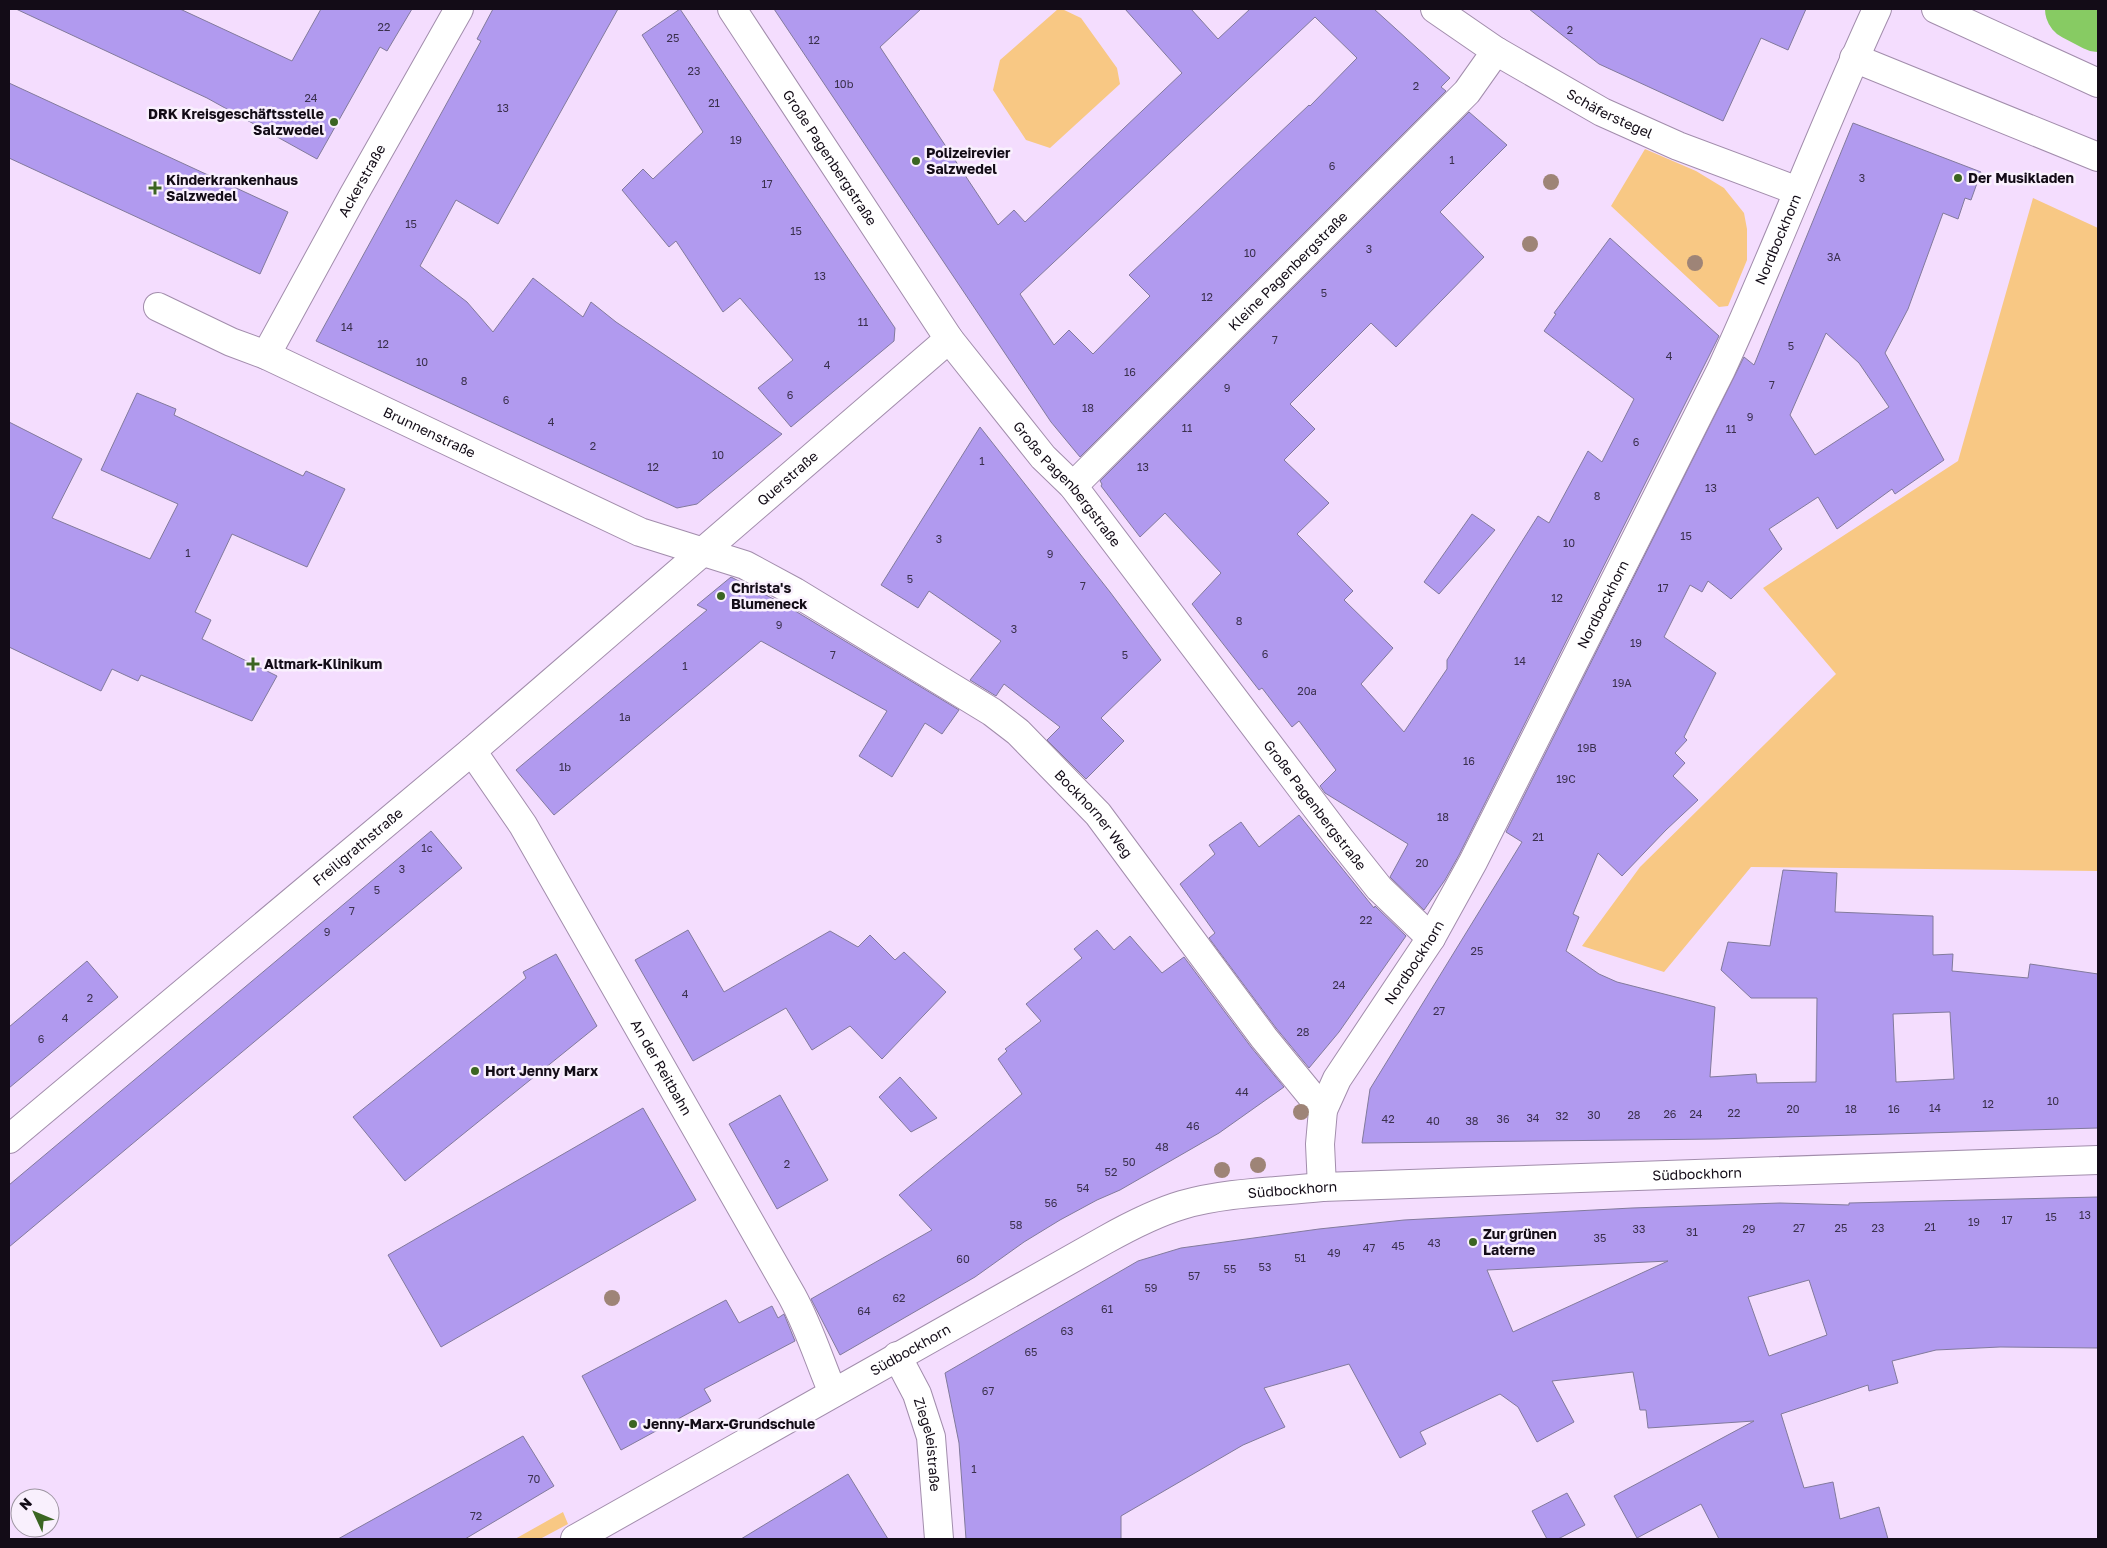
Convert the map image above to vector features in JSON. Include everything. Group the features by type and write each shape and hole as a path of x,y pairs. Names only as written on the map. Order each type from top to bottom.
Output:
{"street":[{"name":"Ackerstraße","path":"266,354 352,196 459,9"},
{"name":"Große Pagenbergstraße","path":"732,9 949,339 1043,457 1073,486 1379,888 1431,938"},
{"name":"Schäferstegel","path":"1435,9 1496,51 1548,82 1619,119 1678,146 1798,191"},
{"name":"Nordbockhorn","path":"1322,1187 1320,1144 1323,1110 1337,1078 1431,938 1473,862 1721,370 1759,287 1854,58 1877,9"},
{"path":"1936,9 2098,83"},
{"name":"Kleine Pagenbergstraße","path":"1073,486 1467,92 1496,51"},
{"path":"1854,58 2098,157"},
{"name":"Brunnenstraße","path":"158,307 231,342 266,354 640,532 703,552"},
{"name":"Querstraße","path":"703,552 949,339"},
{"name":"Bockhorner Weg","path":"703,552 745,565 795,592 992,712 1018,732 1098,814 1264,1038 1323,1110"},
{"name":"Freiligrathstraße","path":"9,1139 472,751 703,552"},
{"name":"An der Reitbahn","path":"472,751 523,825 792,1296 805,1320 814,1349 833,1392"},
{"name":"Südbockhorn","path":"575,1539 1141,1220 1181,1205 1211,1198 1322,1187 2098,1160"},
{"name":"Ziegeleistraße","path":"897,1356 917,1394 931,1437 939,1539"}],"shaded area":[{"path":"1058,9 1081,18 1117,68 1120,84 1050,148 1026,140 993,90 1000,60"},
{"path":"2071,9 2098,9 2098,26"},
{"path":"1645,149 1696,171 1724,188 1744,213 1747,229 1747,260 1728,306 1719,307 1611,206"},
{"path":"2033,198 2098,228 2098,871 1751,867 1664,972 1582,946 1640,867 1836,674 1763,588 1958,461"},
{"path":"563,1512 568,1524 540,1539 515,1539"}],"building":[{"path":"16,9 180,9 292,61 321,9 412,9 387,51 380,47 317,159 207,98"},
{"path":"493,9 618,9 498,224 456,200 420,266 467,302 493,332 533,278 583,317 591,302 616,322 782,434 697,504 677,508 316,341 481,41 477,39"},
{"path":"680,9 895,328 894,341 791,427 758,388 793,360 740,298 723,312 676,241 669,247 622,190 643,169 653,179 703,132 642,35"},
{"path":"774,9 921,9 880,47 998,225 1014,210 1025,222 1182,73 1125,9 1191,9 1218,39 1250,9 1374,9 1450,78 1441,87 1446,91 1080,457 1051,422","holes":["1315,17 1357,58 1310,106 1129,275 1150,296 1093,354 1069,330 1054,345 1020,294"]},
{"path":"1529,9 1806,9 1788,50 1761,38 1723,121 1599,64"},
{"name":"Kinderkrankenhaus Salzwedel","path":"9,83 288,212 260,274 9,158"},
{"path":"1469,112 1507,145 1440,212 1484,257 1396,347 1371,323 1290,404 1315,429 1284,460 1329,503 1297,534 1353,591 1344,600 1393,648 1361,684 1404,732 1447,669 1447,660 1538,516 1549,523 1588,451 1602,462 1634,399 1544,331 1556,314 1554,313 1610,238 1719,336 1459,855 1445,880 1424,910 1390,877 1408,844 1325,793 1320,786 1336,770 1299,721 1292,727 1262,688 1259,690 1192,604 1221,573 1165,513 1140,537 1101,486 1100,481"},
{"path":"1853,123 1981,172 1971,200 1965,198 1958,219 1943,213 1908,309 1885,353 1944,460 1895,494 1892,489 1837,529 1818,497 1769,529 1782,549 1731,599 1708,581 1702,592 1690,585 1664,637 1716,673 1684,737 1687,740 1675,753 1685,763 1673,776 1698,800 1622,876 1598,853 1573,914 1579,917 1566,951 1599,974 1617,982 1715,1007 1710,1077 1756,1074 1757,1083 1816,1082 1817,998 1751,998 1721,970 1728,942 1770,946 1783,870 1837,873 1835,912 1933,916 1933,955 1953,954 1952,971 2028,978 2030,964 2098,974 2098,1128 1717,1139 1362,1143 1370,1089 1522,842 1506,832 1744,357 1754,365","holes":["1826,333 1859,363 1889,407 1815,455 1790,415","1950,1012 1954,1079 1896,1082 1893,1014"]},
{"path":"137,393 176,409 174,415 303,476 306,471 345,489 307,567 232,534 195,612 211,620 202,639 277,676 252,721 141,675 138,681 112,669 101,691 9,647 9,422 82,459 52,518 150,559 178,504 101,470"},
{"path":"980,427 1161,660 1101,718 1124,741 1086,779 1047,740 1060,727 1004,684 996,696 970,680 1001,641 929,591 918,608 881,585"},
{"path":"1472,514 1495,530 1439,594 1424,582"},
{"path":"731,577 787,606 959,710 942,734 925,723 892,777 859,756 887,711 761,641 554,815 516,770 707,610 697,605"},
{"path":"1299,815 1374,908 1375,906 1406,936 1339,1032 1309,1068 1276,1028 1209,938 1215,933 1180,884 1215,854 1209,845 1241,822 1259,847"},
{"path":"431,831 462,868 9,1247 9,1185"},
{"path":"688,930 724,992 830,931 858,947 870,935 895,960 904,952 946,992 882,1059 850,1026 812,1050 786,1008 693,1061 635,960"},
{"path":"1097,930 1114,950 1130,936 1162,973 1184,957 1251,1047 1284,1087 1219,1133 1120,1190 1060,1220 1024,1242 975,1277 840,1355 811,1299 932,1230 899,1195 1022,1094 998,1059 1007,1051 1005,1049 1041,1021 1026,1004 1082,958 1074,949"},
{"name":"Hort Jenny Marx","path":"556,954 597,1026 405,1181 353,1117 526,978 523,972"},
{"path":"87,961 118,997 9,1088 9,1027"},
{"path":"900,1077 937,1118 911,1132 879,1097"},
{"path":"780,1095 828,1180 777,1209 729,1124"},
{"path":"643,1108 696,1200 441,1347 388,1255"},
{"path":"2098,1197 2098,1348 2000,1347 1936,1350 1892,1361 1898,1383 1869,1391 1868,1385 1781,1414 1804,1488 1833,1482 1840,1519 1879,1507 1888,1539 1719,1539 1701,1504 1637,1538 1614,1496 1754,1421 1648,1428 1646,1410 1640,1410 1633,1372 1552,1381 1574,1422 1537,1442 1518,1407 1500,1394 1420,1432 1426,1444 1400,1458 1349,1364 1264,1388 1285,1427 1243,1445 1121,1516 1121,1539 966,1539 959,1443 945,1373 1138,1261 1181,1248 1319,1229 1404,1220 1632,1208 1780,1203 1849,1205 1849,1203","holes":["1668,1261 1513,1332 1487,1270 1528,1268","1809,1280 1827,1335 1769,1356 1748,1297"]},
{"path":"726,1300 739,1323 772,1306 778,1318 784,1314 795,1341 704,1389 711,1401 621,1450 582,1376"},
{"path":"523,1436 554,1486 465,1539 338,1539"},
{"path":"848,1474 888,1539 741,1539"},
{"path":"1567,1493 1585,1525 1558,1539 1547,1539 1532,1511"}],"waterway":[{"path":"2077,9 2098,20"}],"place":[{"name":"DRK Kreisgeschäftsstelle Salzwedel","path":"334,122"},
{"name":"Polizeirevier Salzwedel","path":"916,161"},
{"name":"Der Musikladen","path":"1958,178"},
{"name":"Kinderkrankenhaus Salzwedel","path":"155,188"},
{"name":"Christa's Blumeneck","path":"721,596"},
{"name":"Altmark-Klinikum","path":"253,664"},
{"name":"Hort Jenny Marx","path":"475,1071"},
{"name":"Zur grünen Laterne","path":"1473,1242"},
{"name":"Jenny-Marx-Grundschule","path":"633,1424"}]}
